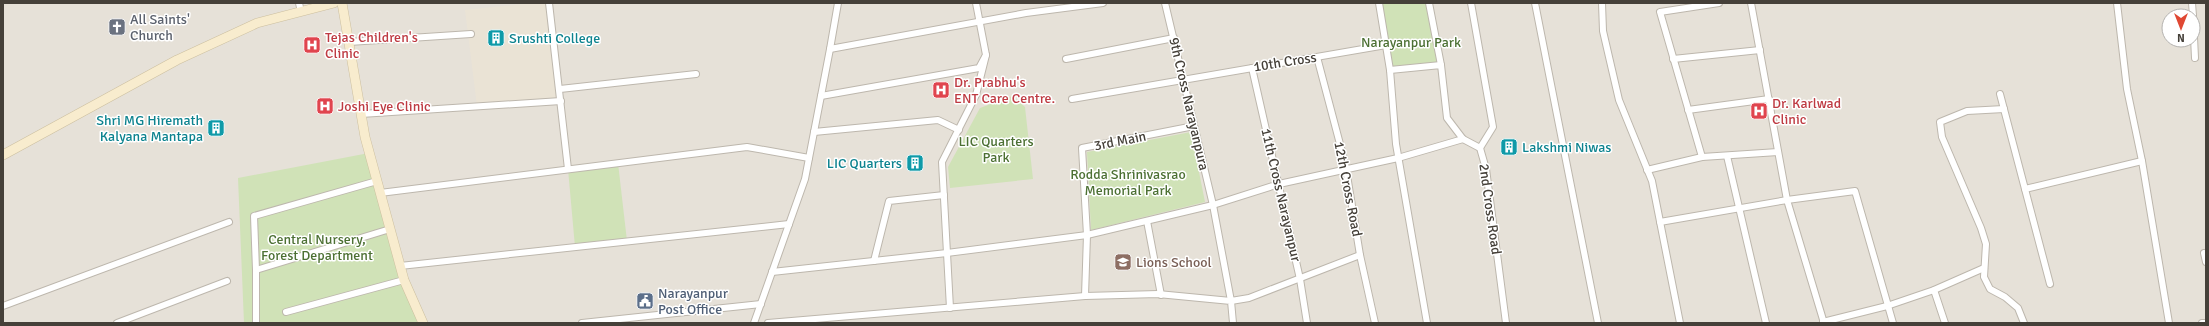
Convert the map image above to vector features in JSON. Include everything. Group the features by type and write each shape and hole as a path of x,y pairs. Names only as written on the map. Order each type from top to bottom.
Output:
{"street":[{"path":"3,155 177,60 257,23 300,8 334,3"},
{"path":"342,3 365,137 404,280 423,323"},
{"path":"549,3 568,169"},
{"path":"754,323 805,179 838,3"},
{"path":"950,308 942,162 976,95 986,55 976,3"},
{"path":"830,49 980,21 1103,3"},
{"name":"9th Cross Narayanpura","path":"1165,3 1213,205 1231,301 1233,323"},
{"path":"1379,3 1390,70 1398,158 1427,323"},
{"name":"2nd Cross Road","path":"1429,3 1441,65 1447,118 1463,139 1480,148 1486,169 1506,323"},
{"path":"1471,3 1492,127 1480,148"},
{"path":"1535,3 1598,323"},
{"path":"1602,3 1603,31 1619,100 1652,181 1680,323"},
{"path":"1702,158 1660,12 1719,3"},
{"path":"1751,3 1787,200 1823,322 1887,306 1934,290 1984,268"},
{"path":"2116,3 2127,89 2142,161 2168,308 2169,323"},
{"path":"349,42 471,34"},
{"path":"1066,59 1174,38"},
{"name":"10th Cross","path":"1072,99 1386,45"},
{"path":"2195,48 2195,58"},
{"path":"1674,60 1760,50"},
{"path":"821,96 964,72 979,68 986,55"},
{"name":"12th Cross Road","path":"1316,57 1346,168 1360,255 1375,323"},
{"path":"1390,70 1441,65"},
{"name":"11th Cross Narayanpur","path":"1252,68 1300,279 1307,323"},
{"path":"560,89 696,74"},
{"path":"2000,94 2050,284"},
{"path":"1688,110 1768,99"},
{"path":"361,114 561,101"},
{"path":"2004,109 1967,111 1940,122 1942,137 1981,228 1986,244 1984,277 1990,289 2005,297 2018,308 2024,323"},
{"path":"814,132 938,120 959,130"},
{"name":"3rd Main","path":"1087,235 1082,148 1194,126"},
{"path":"772,272 947,253 1087,235 1213,205 1279,184 1346,168 1398,158 1463,139"},
{"path":"380,193 747,147 808,158"},
{"path":"1647,170 1702,158 1778,152"},
{"path":"1727,156 1766,323"},
{"path":"2025,189 2142,161"},
{"path":"256,323 254,216 377,181"},
{"path":"1660,222 1787,200 1855,191 1893,323"},
{"path":"874,261 889,201 944,195"},
{"path":"1147,221 1161,294"},
{"path":"3,306 229,222"},
{"path":"400,266 789,224"},
{"path":"256,270 390,229"},
{"path":"1084,296 1087,235"},
{"path":"2204,253 2206,262"},
{"path":"768,323 1084,296 1161,294 1231,301 1248,298 1360,255"},
{"path":"286,312 404,280"},
{"path":"117,323 227,282"},
{"path":"1934,290 1945,323"},
{"path":"582,323 761,304"}],"shaded area":[{"path":"3,3 2206,3 2206,323 3,323"},
{"path":"533,3 549,3 561,101 477,106 465,10"}],"green space":[{"name":"Narayanpur Park","path":"1379,3 1429,3 1441,65 1390,70"},
{"name":"LIC Quarters Park","path":"1012,96 1025,107 1033,179 950,188 948,167 980,108"},
{"name":"Rodda Shrinivasrao Memorial Park","path":"1191,132 1205,202 1091,230 1087,152"},
{"name":"Central Nursery, Forest Department","path":"369,153 404,280 423,323 244,323 238,178"},
{"path":"618,163 627,241 575,247 568,169"}],"place":[{"name":"All Saints' Church","path":"117,27"},
{"name":"Srushti College","path":"496,38"},
{"name":"Tejas Children's Clinic","path":"312,45"},
{"name":"Dr. Prabhu's ENT Care Centre.","path":"941,90"},
{"name":"Joshi Eye Clinic","path":"325,106"},
{"name":"Dr. Karlwad Clinic","path":"1759,111"},
{"name":"Shri MG Hiremath Kalyana Mantapa","path":"216,128"},
{"name":"Lakshmi Niwas","path":"1509,147"},
{"name":"LIC Quarters","path":"915,163"},
{"name":"Lions School","path":"1123,262"},
{"name":"Narayanpur Post Office","path":"645,301"}]}
